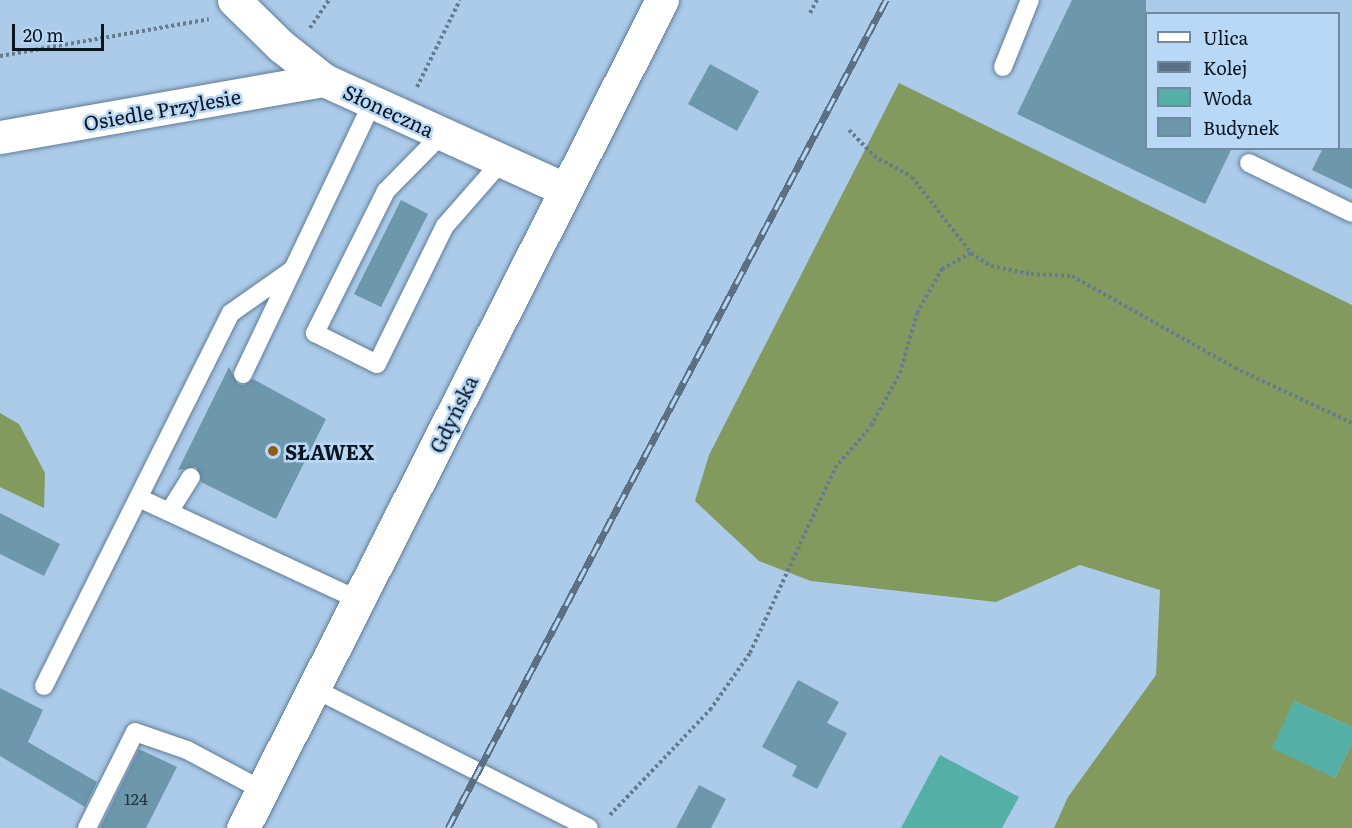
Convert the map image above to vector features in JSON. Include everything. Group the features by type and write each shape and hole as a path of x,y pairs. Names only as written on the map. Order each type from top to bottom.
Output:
{"main road":[{"name":"Gdyńska","path":"243,828 360,601 564,189 662,0"},
{"name":"Słoneczna","path":"239,6 324,80 564,189"},
{"name":"Osiedle Przylesie","path":"0,138 324,80"}],"lane":[{"path":"1003,67 1030,0"},
{"path":"243,374 372,103"},
{"path":"442,134 386,191 315,333 377,364 445,226 502,161"},
{"path":"1249,163 1352,213"},
{"path":"44,686 141,499 231,313 292,270"},
{"path":"169,512 191,477"},
{"path":"141,499 360,601"},
{"path":"315,688 589,828"},
{"path":"87,828 135,732 187,750 262,790"}],"path":[{"path":"306,33 329,0"},
{"path":"415,92 460,0"},
{"path":"810,13 817,0"},
{"path":"0,56 239,6"},
{"path":"849,130 874,156 912,177 971,253 991,266 1031,274 1072,276 1235,368 1352,423"},
{"path":"606,820 710,710 750,653 810,514 835,468 871,426 900,373 917,313 942,269 971,253"}],"shaded area":[{"path":"899,83 1352,305 1352,727 1294,701 1335,778 1352,743 1352,828 1054,828 1068,797 1156,675 1160,590 1080,565 996,602 811,581 759,561 695,501 709,455"},
{"path":"0,413 19,424 45,473 44,508 0,487"}],"water":[{"path":"1294,701 1352,727 1352,743 1335,778 1272,748"},
{"path":"940,755 1019,797 1002,828 901,828"}],"building":[{"path":"1072,0 1146,0 1145,150 1231,150 1205,204 1017,114"},
{"path":"710,64 759,91 737,131 688,104"},
{"path":"1352,148 1352,189 1312,170 1322,150"},
{"path":"401,200 428,214 381,307 354,294"},
{"path":"229,367 238,384 244,385 253,379 326,419 276,519 201,482 196,467 178,470"},
{"path":"0,513 60,544 44,576 0,554"},
{"path":"798,680 839,702 827,723 847,733 817,789 792,776 797,766 762,747"},
{"path":"0,688 43,710 28,742 97,782 85,807 0,756"},
{"path":"139,749 177,767 146,828 100,828"},
{"path":"699,785 726,799 711,828 676,828"}],"railway":[{"path":"448,828 886,0"}],"place":[{"name":"SŁAWEX","path":"273,451"}]}
